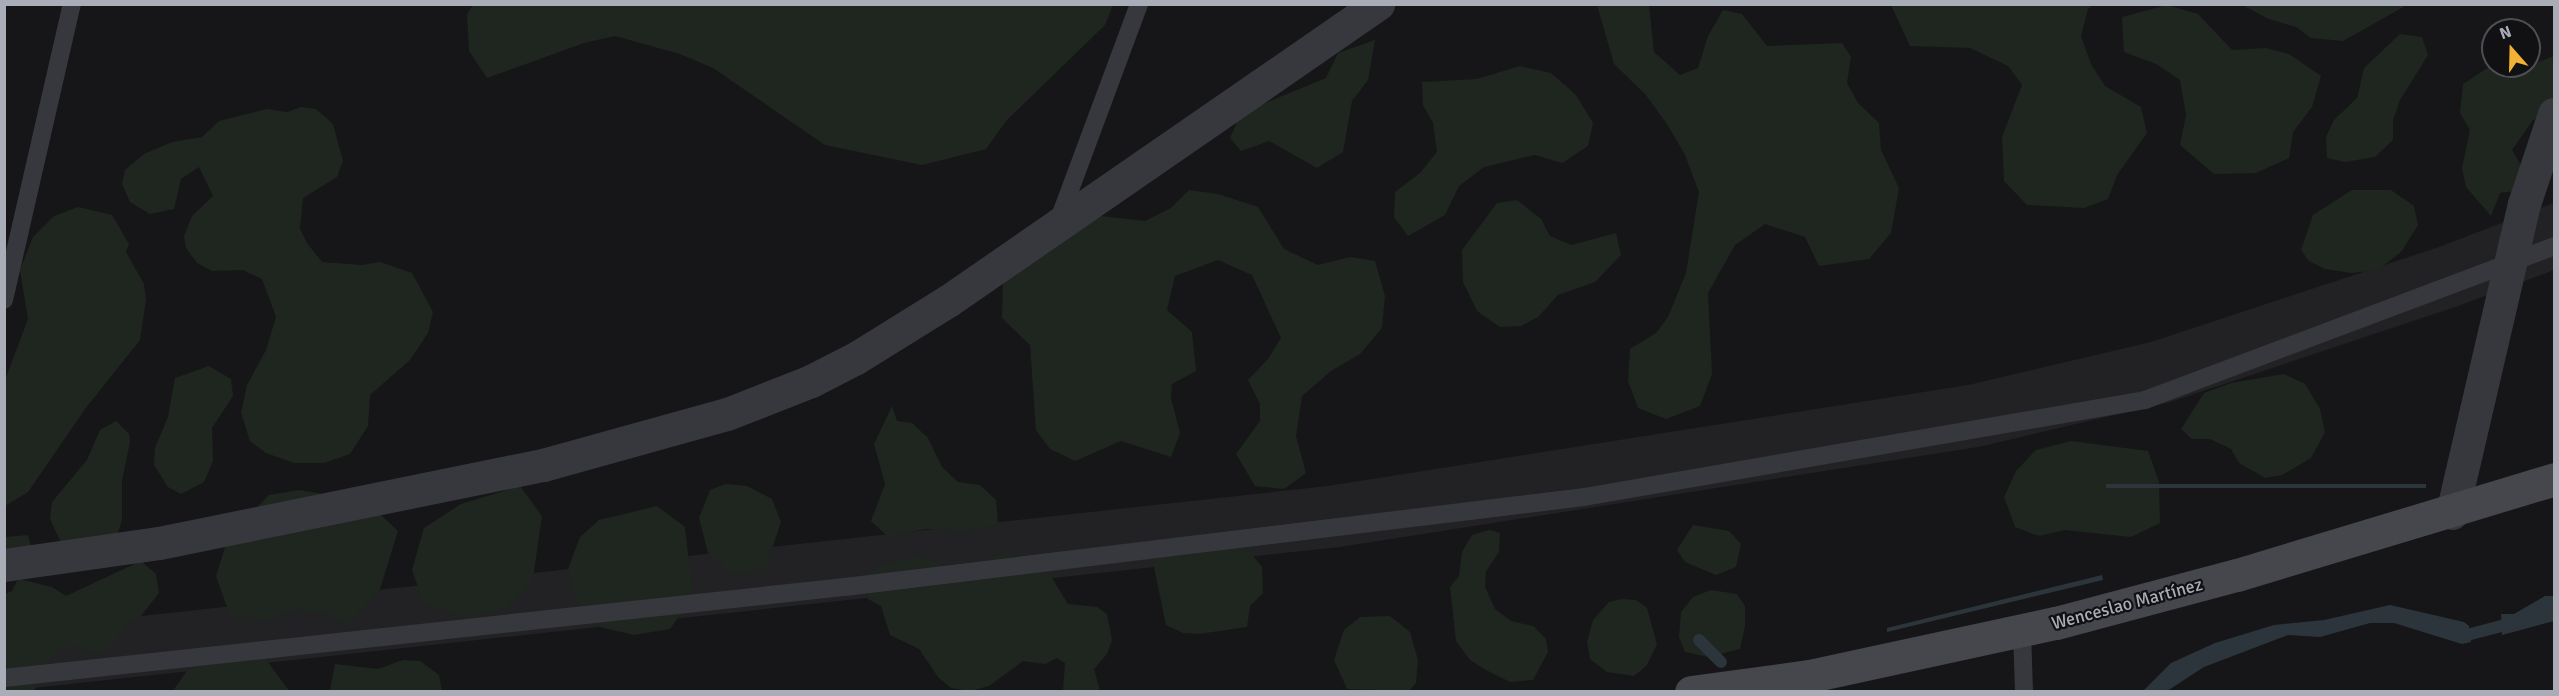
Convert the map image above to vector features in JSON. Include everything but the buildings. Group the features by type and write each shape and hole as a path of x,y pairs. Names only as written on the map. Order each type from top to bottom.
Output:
{"main road":[{"name":"Wenceslao Martínez","path":"1691,692 1810,676 2022,631 2237,575 2553,485"}],"street":[{"path":"4,565 159,543 401,496 629,444 727,414 856,358 1057,225 1378,4"},
{"path":"2451,513 2524,204 2554,114"}],"lane":[{"path":"4,300 72,4"},
{"path":"1057,225 1139,4"},
{"path":"4,678 845,587 1584,497 2145,400 2554,246"},
{"path":"2022,631 2024,692"}],"shaded area":[{"path":"1113,4 1105,25 1006,121 986,149 922,165 825,145 713,68 680,54 615,36 584,43 487,78 469,51 467,14 473,5"},
{"path":"1597,5 1649,5 1654,52 1680,75 1698,68 1708,36 1723,10 1742,14 1767,46 1842,43 1851,57 1847,83 1858,103 1879,123 1881,150 1899,188 1891,233 1869,259 1819,266 1805,237 1765,224 1735,245 1708,293 1712,374 1700,406 1666,419 1638,408 1628,381 1630,349 1656,333 1668,317 1686,273 1699,192 1685,155 1667,124 1645,94 1614,64"},
{"path":"1891,5 2093,5 2088,9 2081,36 2091,64 2105,86 2141,107 2147,133 2117,175 2108,199 2084,208 2027,205 2004,181 2002,137 2022,85 2008,66 1970,48 1910,46"},
{"path":"2167,5 2198,14 2232,50 2266,48 2289,54 2321,76 2312,107 2293,132 2289,158 2256,173 2214,174 2180,145 2186,115 2180,80 2156,64 2124,52 2122,17"},
{"path":"2242,5 2407,5 2343,41 2311,38 2296,27 2269,19"},
{"path":"2400,34 2422,37 2428,55 2400,100 2393,120 2393,140 2375,157 2345,162 2327,158 2326,137 2334,120 2357,98 2364,68"},
{"path":"1375,40 1368,80 1352,101 1343,152 1317,168 1269,141 1241,151 1230,138 1241,113 1326,78 1338,53"},
{"path":"2554,56 2554,113 2533,120 2512,150 2523,169 2526,189 2500,193 2491,216 2466,187 2462,168 2470,130 2460,113 2463,84 2481,72 2481,78 2541,78 2541,61"},
{"path":"1520,66 1551,73 1576,95 1593,123 1588,146 1562,163 1535,155 1484,167 1459,186 1445,215 1408,236 1394,217 1395,192 1420,173 1437,152 1433,123 1423,105 1422,82 1477,79"},
{"path":"301,107 316,109 333,124 343,161 337,177 303,198 300,229 307,243 322,262 362,265 380,262 412,273 433,312 428,333 410,360 370,395 368,426 350,454 324,463 294,463 266,453 250,441 241,413 247,385 266,350 276,317 262,279 243,270 212,271 197,263 186,248 184,236 192,216 213,196 199,167 181,179 174,209 150,214 130,202 122,184 125,170 144,154 172,142 202,137 219,121 267,109 287,112"},
{"path":"1189,190 1218,194 1258,207 1284,249 1318,265 1350,257 1375,261 1385,296 1382,328 1360,354 1331,371 1302,396 1296,436 1306,473 1284,489 1255,486 1236,454 1260,421 1260,404 1248,380 1268,359 1281,338 1252,275 1218,260 1175,276 1167,310 1192,332 1196,371 1172,384 1171,398 1180,433 1171,457 1121,441 1075,461 1050,449 1036,430 1030,345 1002,318 1003,282 1072,223 1101,216 1145,221 1171,208"},
{"path":"2352,190 2391,190 2414,206 2418,225 2402,251 2378,270 2351,273 2325,269 2309,261 2301,250 2313,215"},
{"path":"1517,200 1541,219 1550,236 1571,245 1616,233 1621,255 1595,282 1558,295 1538,317 1521,326 1500,327 1477,311 1463,282 1462,250 1497,203"},
{"path":"2554,203 2554,270 2458,306 2170,402 1978,447 1340,547 5,691 4,631 1328,486 1968,385 2151,342 2439,247"},
{"path":"78,207 112,215 129,244 126,252 144,284 146,300 140,340 85,409 28,492 5,506 5,380 28,319 20,270 33,237 54,216"},
{"path":"209,366 231,379 233,396 212,428 213,461 204,482 181,494 168,487 154,465 155,448 168,417 175,378"},
{"path":"2284,374 2305,384 2320,409 2325,432 2311,458 2282,475 2265,478 2239,463 2231,449 2210,439 2192,439 2181,429 2204,393 2231,383"},
{"path":"892,406 897,421 912,423 928,438 942,467 958,482 980,485 996,500 998,524 965,532 926,529 887,536 871,521 885,484 874,444"},
{"path":"116,421 129,434 130,442 122,481 122,520 116,538 63,547 50,519 52,502 87,460 100,430"},
{"path":"2071,441 2148,451 2159,482 2160,523 2131,537 2065,530 2039,536 2015,527 2004,497 2016,471 2036,450"},
{"path":"726,484 747,486 772,499 781,522 766,567 734,575 708,553 699,518 710,490"},
{"path":"2106,484 2426,484 2426,488 2106,488"},
{"path":"520,486 542,516 533,578 506,609 464,617 424,604 412,570 424,528 461,504"},
{"path":"299,490 366,501 398,531 380,589 348,625 323,613 297,609 263,621 229,613 216,576 232,525 244,521 269,495"},
{"path":"657,506 685,527 693,597 670,629 634,635 600,627 578,604 568,569 580,537 599,520"},
{"path":"1693,525 1729,531 1741,544 1736,567 1716,575 1685,562 1677,550"},
{"path":"1489,530 1500,533 1499,552 1486,571 1485,587 1495,609 1511,621 1533,626 1546,639 1548,652 1533,680 1510,682 1486,670 1470,660 1456,641 1450,587 1459,576 1462,552 1472,535"},
{"path":"28,535 31,546 19,579 52,587 66,596 141,561 156,574 159,593 140,617 123,627 115,644 95,655 73,645 55,652 34,691 5,691 5,594 12,591 18,579 5,580 5,537"},
{"path":"1177,535 1220,536 1249,551 1262,567 1263,593 1250,606 1247,627 1199,634 1183,633 1166,625 1151,553"},
{"path":"1005,554 1030,557 1046,568 1068,604 1097,607 1107,614 1112,640 1107,654 1094,669 1100,691 1063,691 1065,663 1057,658 1045,664 1023,661 989,686 970,691 951,688 938,677 919,649 890,635 881,606 868,599 864,584 870,571 899,559 924,557 943,566 959,567"},
{"path":"2102,575 2103,580 1887,632 1887,628"},
{"path":"1711,590 1737,594 1745,606 1745,626 1740,649 1708,657 1685,652 1679,637 1681,612 1693,597"},
{"path":"2545,596 2554,596 2554,621 2502,635 2501,614 2514,614"},
{"path":"1622,599 1636,600 1647,608 1657,644 1647,665 1634,676 1607,672 1590,659 1587,642 1593,620 1609,602"},
{"path":"2390,605 2464,622 2469,626 2471,642 2462,644 2394,623 2370,623 2320,637 2288,635 2204,667 2167,691 2143,691 2171,663 2215,643 2274,625 2324,620"},
{"path":"1390,616 1410,632 1418,660 1416,683 1409,691 1347,689 1334,660 1344,630 1360,617"},
{"path":"254,643 290,692 172,692 201,651"},
{"path":"403,660 420,661 439,675 442,691 330,690 335,664 378,669"}],"waterway":[{"path":"2456,633 2467,635 2517,622"},
{"path":"1699,640 1721,662"}]}
